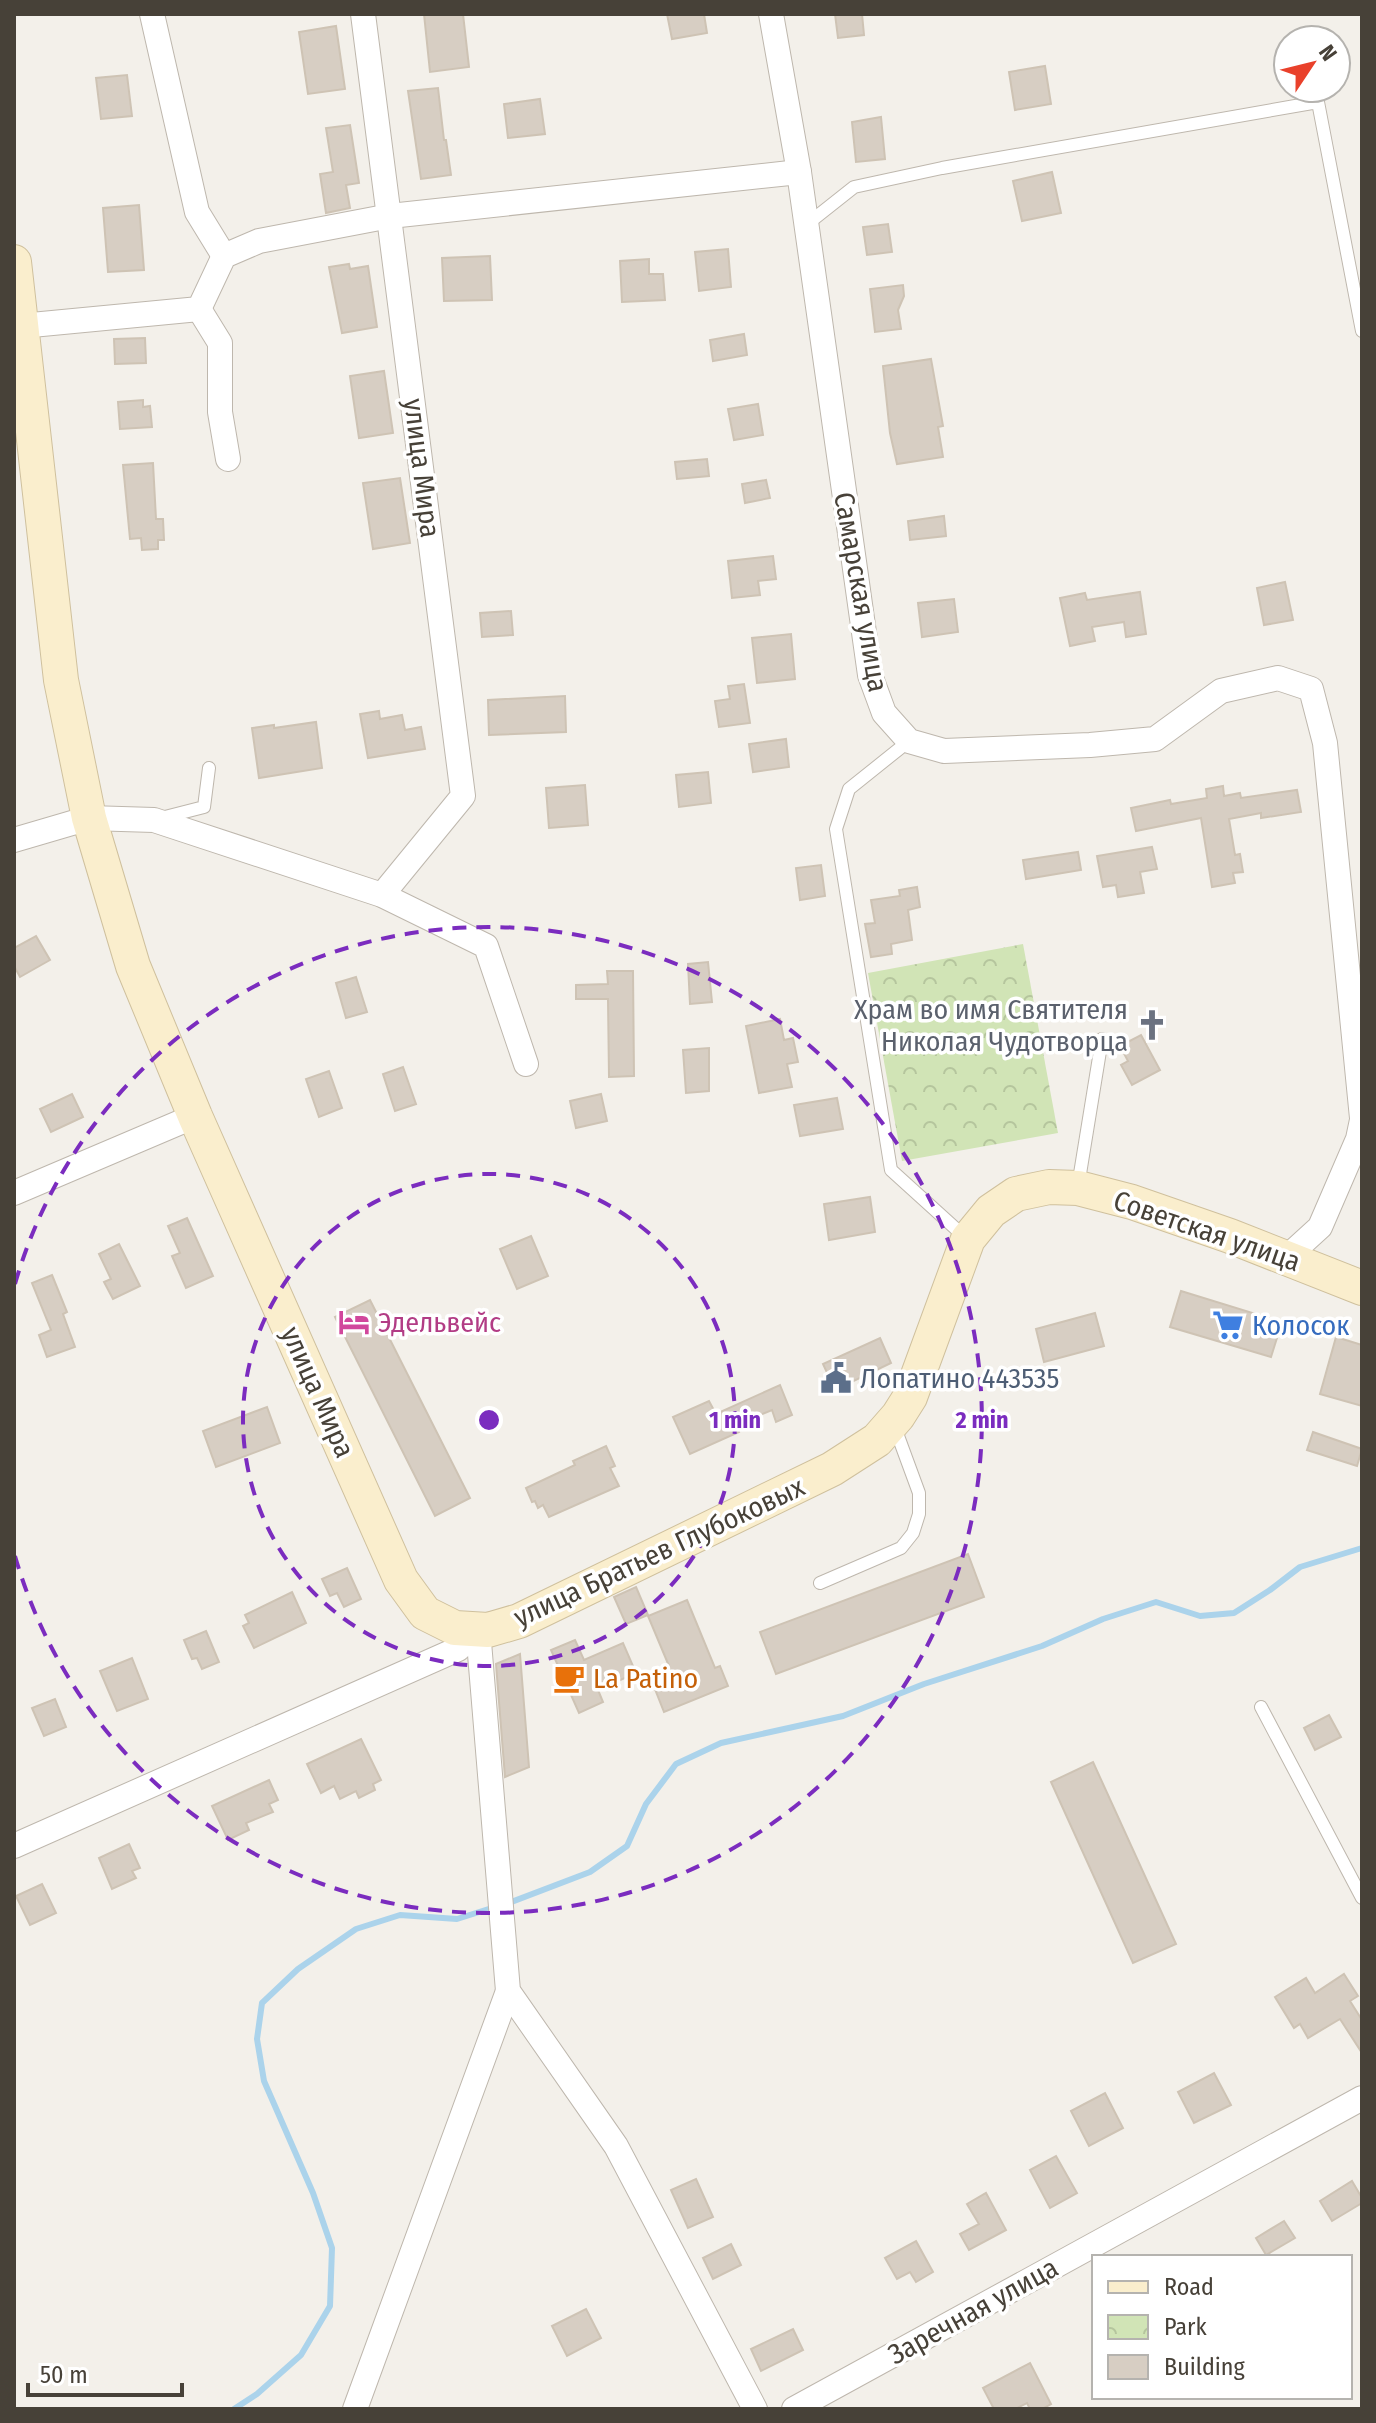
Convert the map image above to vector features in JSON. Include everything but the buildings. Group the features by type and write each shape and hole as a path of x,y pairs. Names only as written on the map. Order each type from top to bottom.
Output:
{"street":[{"path":"152,14 197,212 224,256"},
{"name":"улица Мира","path":"363,14 463,796 382,895"},
{"name":"Самарская улица","path":"771,14 799,172 870,675 884,713 909,741"},
{"path":"199,309 224,256 259,241 390,216 799,172"},
{"name":"улица Мира","path":"14,262 61,680 89,818 133,966 195,1116 401,1580 425,1613 455,1628 478,1630"},
{"path":"21,326 199,309"},
{"path":"199,309 220,343 220,412 228,459"},
{"path":"909,741 944,751 1155,739 1221,691 1278,678 1311,689 1325,743 1362,1119 1358,1139 1320,1227 1286,1258"},
{"path":"14,840 89,818 154,820 382,895 486,946 526,1064"},
{"path":"14,1193 195,1116"},
{"name":"улица Братьев Глубоковых","path":"14,1846 458,1649 478,1630 488,1630 540,1612 795,1489 858,1454 877,1440 910,1397 968,1239 991,1211 1016,1194 1064,1187"},
{"name":"Советская улица","path":"1064,1187 1132,1202 1362,1288"},
{"path":"355,2409 508,1991 478,1630"},
{"path":"508,1991 616,2146 755,2409"},
{"name":"Заречная улица","path":"794,2409 1362,2098"}],"lane":[{"path":"806,225 854,187 942,168 1318,102 1362,331"},
{"path":"909,741 849,789 836,829 891,1170 968,1239"},
{"path":"154,820 204,807 209,768"},
{"path":"1064,1187 1102,1039"},
{"path":"820,1583 901,1548 913,1533 919,1514 919,1493 892,1422"},
{"path":"1261,1707 1362,1898"}],"green space":[{"path":"1023,944 1058,1133 902,1161 868,973"}],"waterway":[{"path":"506,1904 590,1872 627,1846 646,1804 676,1764 721,1743 843,1716 1156,1602 1200,1616 1234,1613 1300,1567 1362,1548"},
{"path":"234,2409 257,2394 301,2355 330,2306 332,2248 313,2193 264,2081 257,2039 262,2003 298,1969 356,1929 400,1915 457,1919 495,1907"}],"place":[{"name":"Храм во имя Святителя Николая Чудотворца","path":"1152,1025"},
{"name":"Эдельвейс","path":"354,1322"},
{"name":"Колосок","path":"1228,1325"},
{"name":"Лопатино 443535","path":"836,1378"},
{"name":"La Patino","path":"569,1678"}]}
